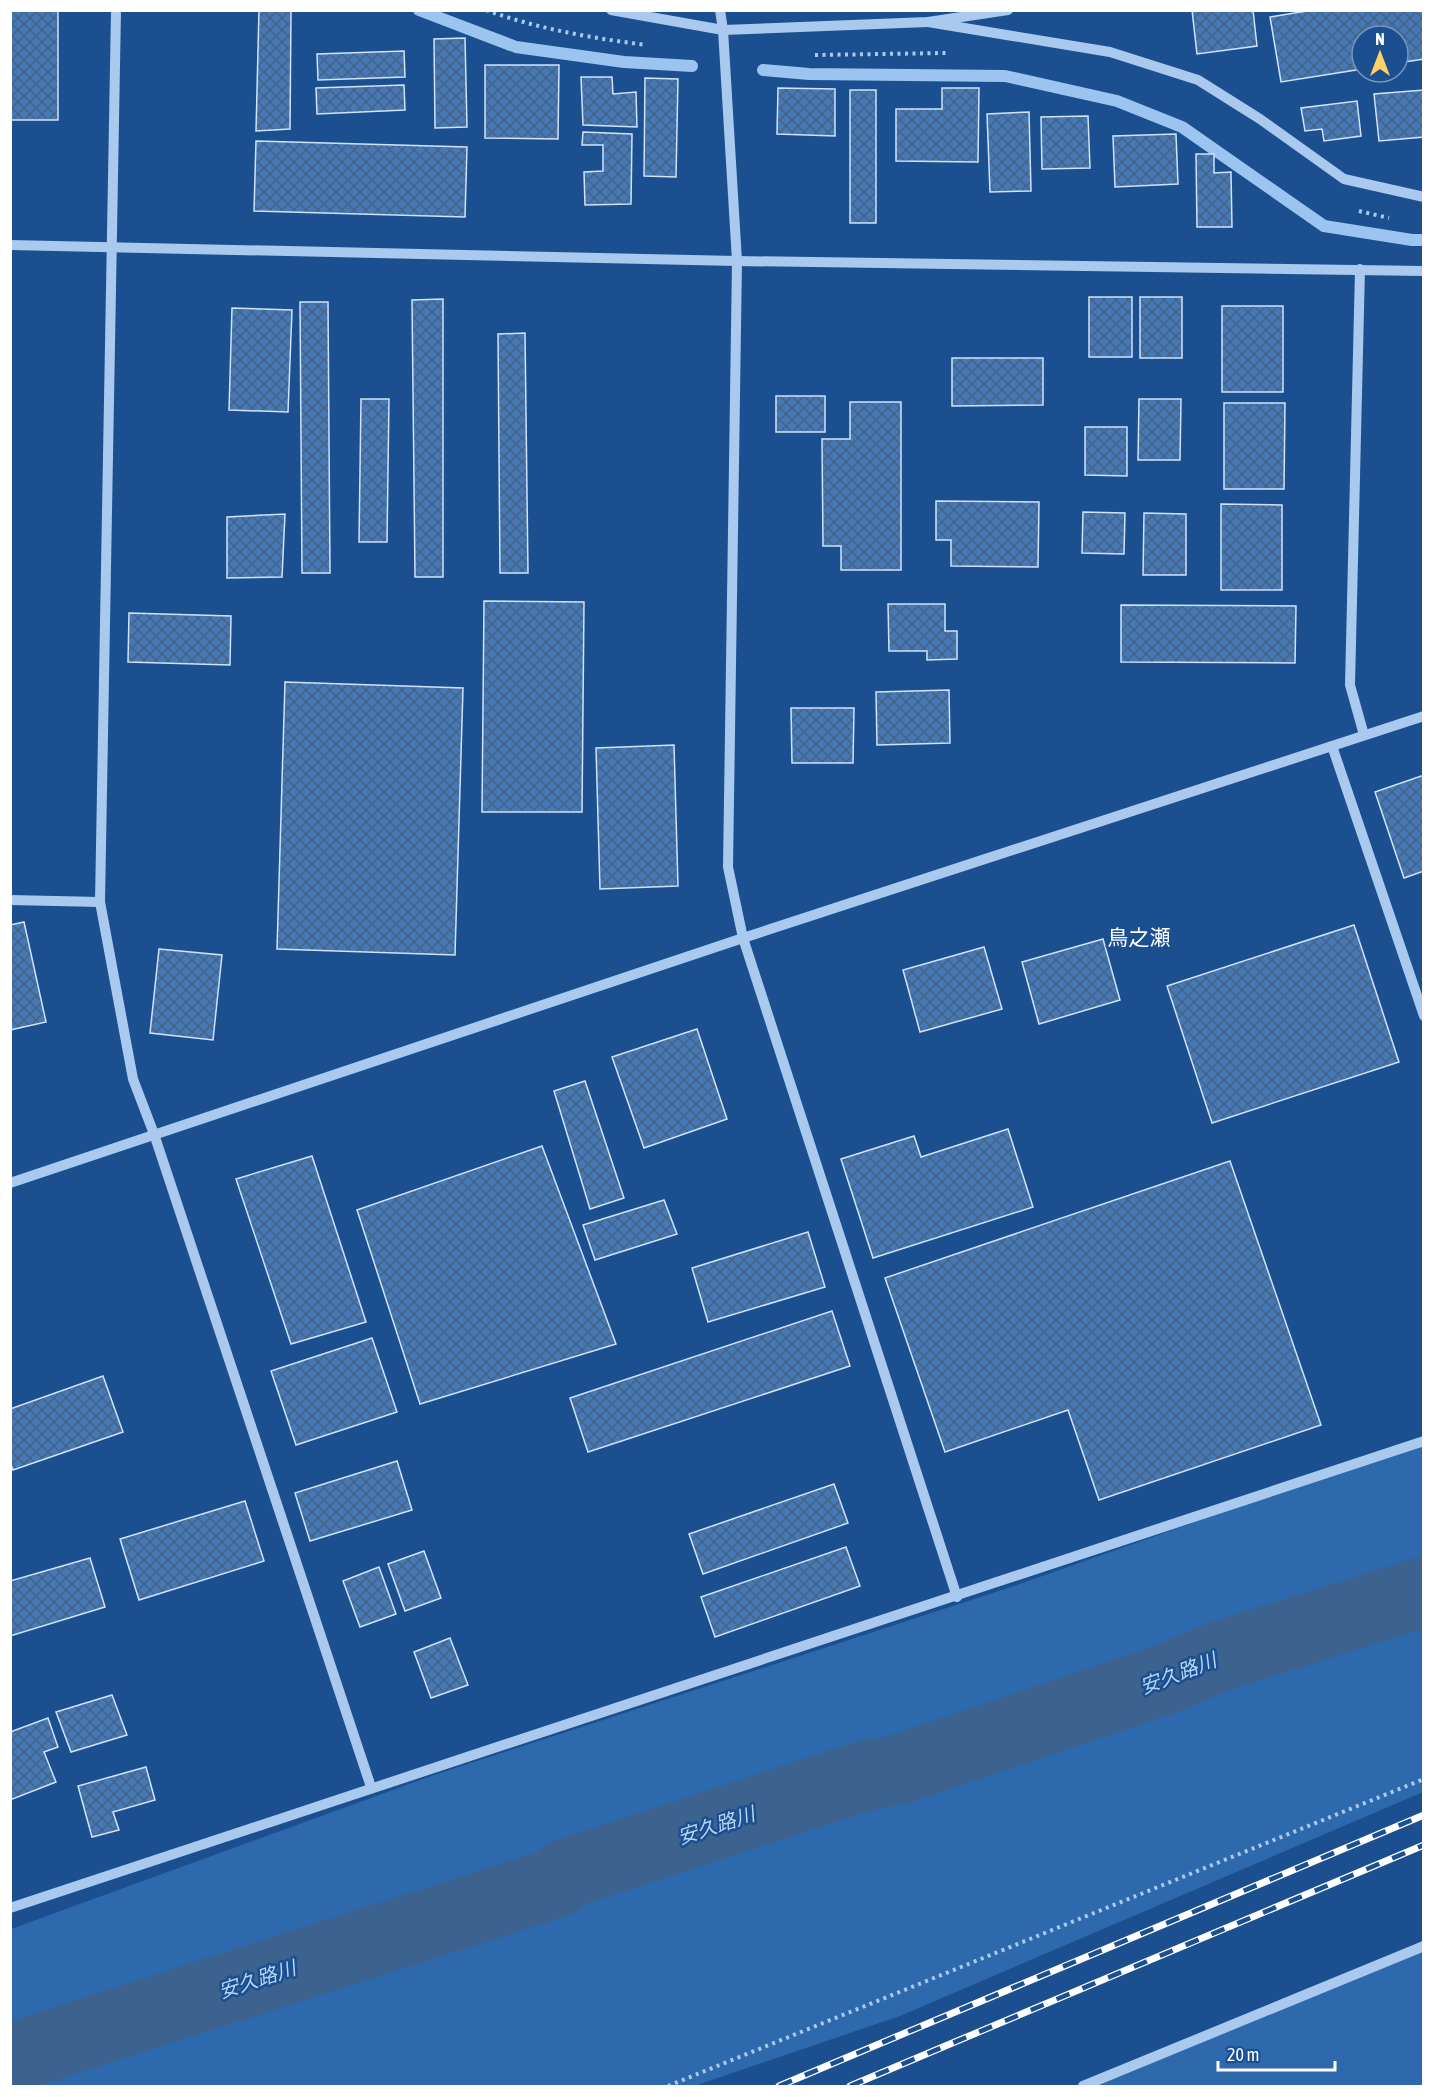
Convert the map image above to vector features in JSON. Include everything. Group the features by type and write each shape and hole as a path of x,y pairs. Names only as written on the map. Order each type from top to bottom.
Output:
{"street":[{"path":"116,10 100,902 133,1079 154,1134 371,1787"},
{"path":"611,10 723,30 928,22 1008,10"},
{"path":"720,10 737,261 728,867 742,938 957,1597"},
{"path":"928,22 1110,52 1198,80 1260,119 1344,179 1424,196"},
{"path":"10,245 737,261 1424,271"},
{"path":"1360,269 1350,685 1364,735"},
{"path":"10,1183 742,938 1424,716"},
{"path":"1332,746 1424,1016"},
{"path":"10,900 100,902"},
{"path":"10,1908 1424,1441"},
{"path":"1083,2086 1424,1946"}],"path":[{"path":"486,10 513,20 600,39 657,47"},
{"path":"806,55 957,53"},
{"path":"1357,211 1395,219"},
{"path":"668,2086 1424,1779"}],"shaded area":[{"path":"1423,1442 1423,1792 900,2016 694,2086 11,2086 11,1929 434,1775 1005,1589"},
{"path":"1423,1946 1423,2086 1083,2086"}],"building":[{"path":"10,10 58,10 58,120 10,120"},
{"path":"259,10 291,10 290,129 256,131"},
{"path":"1192,10 1253,10 1257,46 1197,54"},
{"path":"1313,10 1424,10 1424,59 1410,61 1410,24 1350,24 1350,71 1281,82 1270,17"},
{"path":"465,38 467,127 435,128 434,39"},
{"path":"404,51 405,77 318,80 317,54"},
{"path":"485,65 559,65 558,139 485,138"},
{"path":"581,77 612,77 613,94 636,92 637,127 583,125"},
{"path":"645,78 678,79 676,177 644,176"},
{"path":"404,85 405,110 317,114 316,88"},
{"path":"778,88 835,89 835,136 777,134"},
{"path":"942,88 979,88 978,162 896,161 896,109 942,109"},
{"path":"850,90 876,90 876,223 850,223"},
{"path":"1424,90 1424,137 1379,141 1374,94"},
{"path":"1357,101 1361,136 1324,141 1322,129 1305,131 1301,108"},
{"path":"1029,112 1031,191 990,192 987,114"},
{"path":"1088,116 1090,168 1042,169 1041,117"},
{"path":"583,132 632,134 631,204 585,205 584,172 603,171 603,145 582,145"},
{"path":"1176,134 1178,184 1115,187 1113,136"},
{"path":"256,141 467,147 465,217 254,211"},
{"path":"1196,154 1214,154 1214,173 1231,172 1232,227 1197,227"},
{"path":"1089,297 1132,297 1132,357 1089,357"},
{"path":"1140,297 1182,297 1182,358 1140,358"},
{"path":"443,299 443,577 415,577 412,300"},
{"path":"300,302 328,302 330,573 302,573"},
{"path":"1222,306 1283,306 1283,392 1222,392"},
{"path":"232,308 292,310 288,412 229,410"},
{"path":"525,333 528,573 500,573 498,334"},
{"path":"952,358 1043,358 1043,405 952,406"},
{"path":"776,396 825,396 825,432 776,432"},
{"path":"361,399 389,399 387,542 359,542"},
{"path":"1139,399 1181,399 1180,460 1138,460"},
{"path":"850,402 901,402 901,570 841,570 841,546 823,546 822,439 850,439"},
{"path":"1224,403 1285,403 1284,489 1224,489"},
{"path":"1085,427 1127,427 1127,476 1085,475"},
{"path":"936,501 1039,502 1038,567 951,566 951,540 936,540"},
{"path":"1221,504 1282,505 1282,590 1221,590"},
{"path":"1083,512 1125,513 1124,554 1082,553"},
{"path":"1144,513 1186,514 1186,575 1143,575"},
{"path":"285,514 282,577 227,578 227,517"},
{"path":"484,601 584,602 582,812 482,812"},
{"path":"888,604 945,604 945,631 957,631 957,659 927,660 927,651 889,651"},
{"path":"1121,605 1296,606 1295,663 1121,662"},
{"path":"129,613 231,616 230,665 128,662"},
{"path":"285,682 463,688 455,955 277,949"},
{"path":"949,690 950,743 877,745 876,692"},
{"path":"791,708 854,708 853,763 792,763"},
{"path":"674,745 678,886 600,889 596,748"},
{"path":"1424,775 1424,871 1404,878 1375,792"},
{"path":"24,922 46,1022 10,1030 10,925"},
{"path":"1354,925 1399,1062 1212,1123 1167,986"},
{"path":"1103,939 1120,1000 1039,1024 1022,962"},
{"path":"984,947 1002,1009 920,1032 903,970"},
{"path":"159,949 222,955 213,1040 150,1033"},
{"path":"697,1029 727,1119 644,1148 612,1057"},
{"path":"585,1081 624,1198 590,1209 554,1091"},
{"path":"1008,1129 1033,1207 873,1258 841,1159 914,1136 921,1157"},
{"path":"542,1146 616,1344 420,1404 357,1210"},
{"path":"312,1156 366,1322 291,1344 236,1179"},
{"path":"1230,1161 1321,1425 1099,1500 1068,1410 945,1452 885,1278"},
{"path":"664,1200 677,1234 595,1260 583,1225"},
{"path":"808,1232 825,1287 708,1322 692,1268"},
{"path":"832,1311 850,1366 588,1452 570,1398"},
{"path":"372,1338 397,1412 296,1445 271,1371"},
{"path":"103,1376 123,1432 13,1470 10,1462 10,1409"},
{"path":"397,1461 412,1510 310,1541 295,1493"},
{"path":"834,1484 848,1523 703,1574 689,1534"},
{"path":"245,1501 264,1561 139,1600 120,1539"},
{"path":"846,1547 860,1586 715,1637 701,1597"},
{"path":"424,1551 441,1598 405,1611 388,1564"},
{"path":"90,1558 105,1607 10,1636 10,1581"},
{"path":"379,1567 396,1614 360,1627 343,1581"},
{"path":"450,1638 468,1685 431,1698 414,1652"},
{"path":"112,1695 127,1735 71,1752 56,1712"},
{"path":"48,1718 58,1747 44,1752 56,1782 10,1800 10,1732"},
{"path":"146,1767 155,1800 113,1812 119,1830 92,1837 78,1786"}],"waterway":[{"path":"419,10 516,47 624,62 692,66"},
{"path":"763,70 809,74 1005,76 1117,101 1182,127 1324,226 1424,240"},
{"name":"安久路川","path":"10,2058 558,1882 565,1874 864,1776 900,1769 1169,1678 1220,1656 1424,1592"}],"railway":[{"path":"779,2086 1424,1815"},
{"path":"850,2086 1424,1845"}],"district":[{"name":"鳥之瀬","path":"1139,937"}]}
